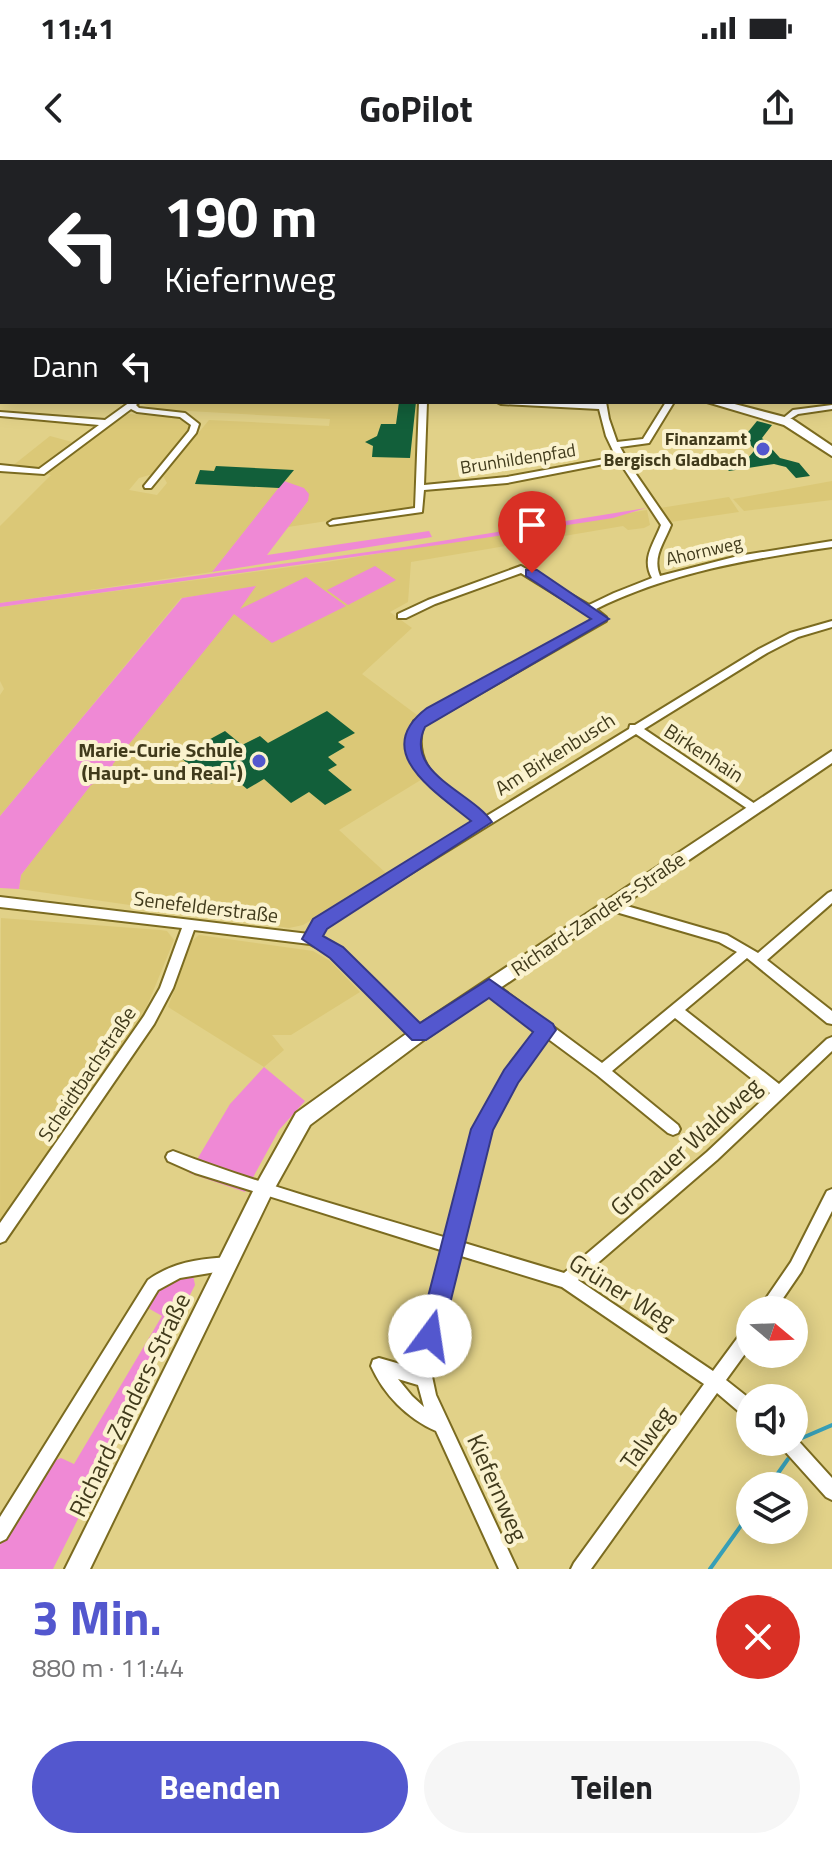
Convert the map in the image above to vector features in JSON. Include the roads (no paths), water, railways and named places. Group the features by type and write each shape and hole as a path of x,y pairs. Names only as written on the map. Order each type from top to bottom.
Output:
{"main road":[{"path":"721,404 785,420 832,452"}],"street":[{"path":"0,468 41,472 133,404 135,410 187,417 195,424 193,431 148,486"},
{"path":"333,523 419,510 423,404"},
{"path":"602,404 614,445 666,525 650,559 649,568 657,579"},
{"path":"614,445 646,441 669,404"},
{"path":"785,420 791,413 832,407"},
{"path":"2,411 107,423"},
{"name":"Brunhildenpfad","path":"419,488 507,480 622,458"},
{"name":"Ahornweg","path":"589,609 657,579 743,557 832,544"},
{"path":"402,616 427,601 490,584 521,569 602,619 418,724 411,745 423,772 484,822"},
{"name":"Am Birkenbusch","path":"312,939 320,924 634,728 773,646 794,635 832,624"},
{"name":"Birkenhain","path":"634,728 755,808"},
{"name":"Richard-Zanders-Straße","path":"77,1569 264,1189 303,1119 419,1034 613,907 832,756"},
{"path":"602,1071 675,1010 832,896"},
{"name":"Senefelderstraße","path":"0,902 312,939 336,952 419,1034"},
{"path":"613,907 695,928 753,956 832,1019"},
{"name":"Scheidtbachstraße","path":"0,1236 149,1020 189,925"},
{"path":"489,987 602,1071 673,1129"},
{"path":"675,1010 780,1093"},
{"name":"Kiefernweg","path":"508,1569 428,1396 422,1367 482,1129 511,1076 545,1030"},
{"name":"Gronauer Waldweg","path":"566,1281 780,1093 832,1043"},
{"path":"173,1157 193,1168 230,1174 264,1189"},
{"name":"Grüner Weg","path":"264,1189 566,1281 736,1399"},
{"path":"776,1296 796,1267 832,1196"},
{"name":"Richard-Zanders-Straße","path":"0,1533 153,1285 169,1273 188,1267 229,1264"},
{"name":"Talweg","path":"580,1569 736,1355"},
{"name":"Kiefernweg","path":"425,1379 379,1366 398,1397 424,1419 443,1426"},
{"path":"801,1456 832,1491"}],"waterway":[{"path":"808,1435 832,1425"},
{"path":"779,1472 788,1459"},
{"path":"710,1569 736,1533"}],"place":[{"name":"Finanzamt Bergisch Gladbach","path":"763,449"},
{"name":"Marie-Curie Schule (Haupt- und Real-)","path":"259,761"}]}
